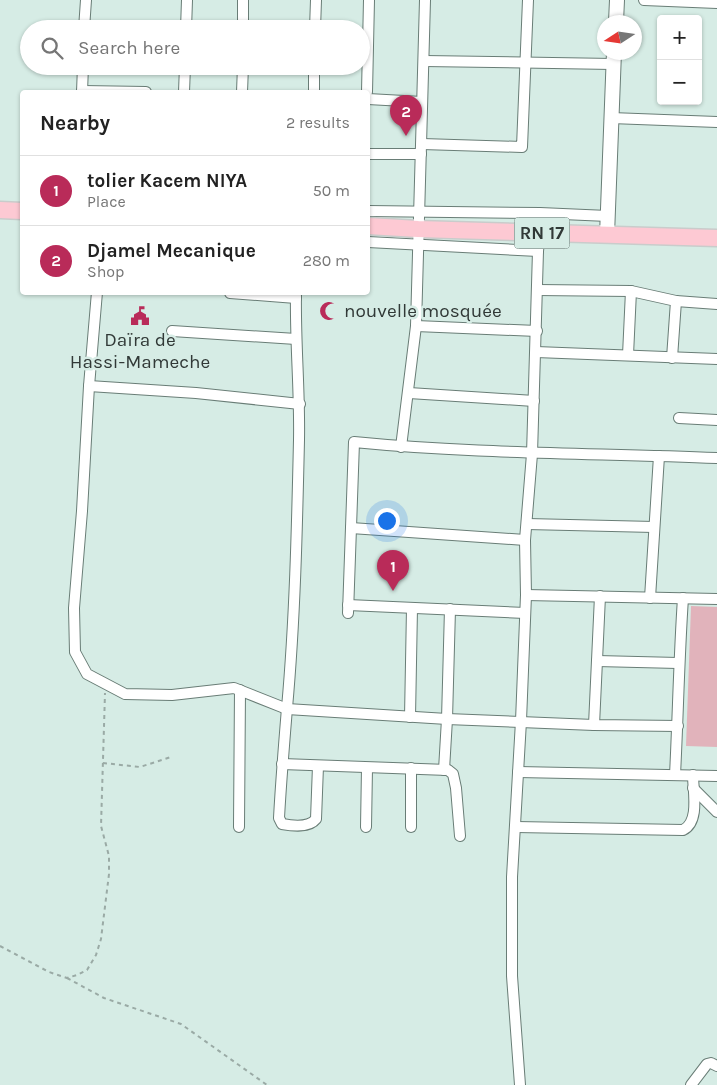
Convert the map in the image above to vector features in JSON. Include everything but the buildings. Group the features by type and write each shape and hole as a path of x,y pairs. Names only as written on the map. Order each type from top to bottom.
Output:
{"main road":[{"path":"616,15 617,0"},
{"path":"607,235 614,60"},
{"path":"0,210 20,212"},
{"name":"RN 17","path":"370,226 418,237 540,233 717,238"}],"street":[{"path":"85,20 86,0"},
{"path":"186,20 187,0"},
{"path":"243,20 244,0"},
{"path":"315,20 316,0"},
{"path":"368,20 369,0"},
{"path":"401,447 416,326 425,0"},
{"path":"370,154 421,149 522,147 528,0"},
{"path":"644,0 717,3"},
{"path":"424,61 526,63 597,59"},
{"path":"82,90 83,75"},
{"path":"184,90 185,75"},
{"path":"242,90 243,75"},
{"path":"314,75 314,90"},
{"path":"366,90 367,75"},
{"path":"370,99 422,102"},
{"path":"611,118 717,122"},
{"path":"370,211 540,213 608,216"},
{"path":"520,1085 512,976 512,877 521,721 526,595 525,540 532,454 540,233"},
{"path":"370,242 418,237 538,251"},
{"path":"537,290 631,291 676,301 717,304"},
{"path":"628,355 631,291"},
{"path":"97,295 74,608 75,652 87,674 125,694 172,695 234,688 287,709 447,719 594,725 678,726"},
{"path":"296,295 296,339 300,404 294,596 278,818 282,824 308,825 312,824 316,818 318,766"},
{"path":"672,358 676,301"},
{"path":"416,326 536,331"},
{"path":"172,331 296,339"},
{"path":"536,352 717,358"},
{"path":"89,386 196,393 300,404"},
{"path":"409,393 534,401"},
{"path":"679,418 717,420"},
{"path":"525,612 412,608 348,609 354,442 401,447 532,454 717,458"},
{"path":"650,598 658,456"},
{"path":"527,524 654,527"},
{"path":"351,528 525,540"},
{"path":"526,595 717,599"},
{"path":"594,725 600,596"},
{"path":"675,775 678,726 678,663 683,598"},
{"path":"410,717 412,608"},
{"path":"444,770 450,610"},
{"path":"597,661 678,663"},
{"path":"238,827 240,690"},
{"path":"282,764 411,768 452,772 460,836"},
{"path":"366,827 367,768"},
{"path":"411,768 411,827"},
{"path":"518,772 717,776"},
{"path":"516,827 683,830 688,828 694,812 693,775"},
{"path":"693,788 717,812"},
{"path":"691,1085 707,1064 711,1063 717,1066"}],"path":[{"path":"67,978 87,970 96,955 101,939 109,856 101,826 105,684"},
{"path":"103,763 140,767 172,757"},
{"path":"0,946 104,998 181,1024 267,1085"}],"shaded area":[{"path":"691,606 717,607 717,747 686,746"}],"place":[{"name":"Djamel Mecanique","path":"406,136"},
{"name":"nouvelle mosquée","path":"329,311"},
{"name":"Daïra de Hassi-Mameche","path":"140,316"},
{"name":"tolier Kacem NIYA","path":"393,591"}]}
